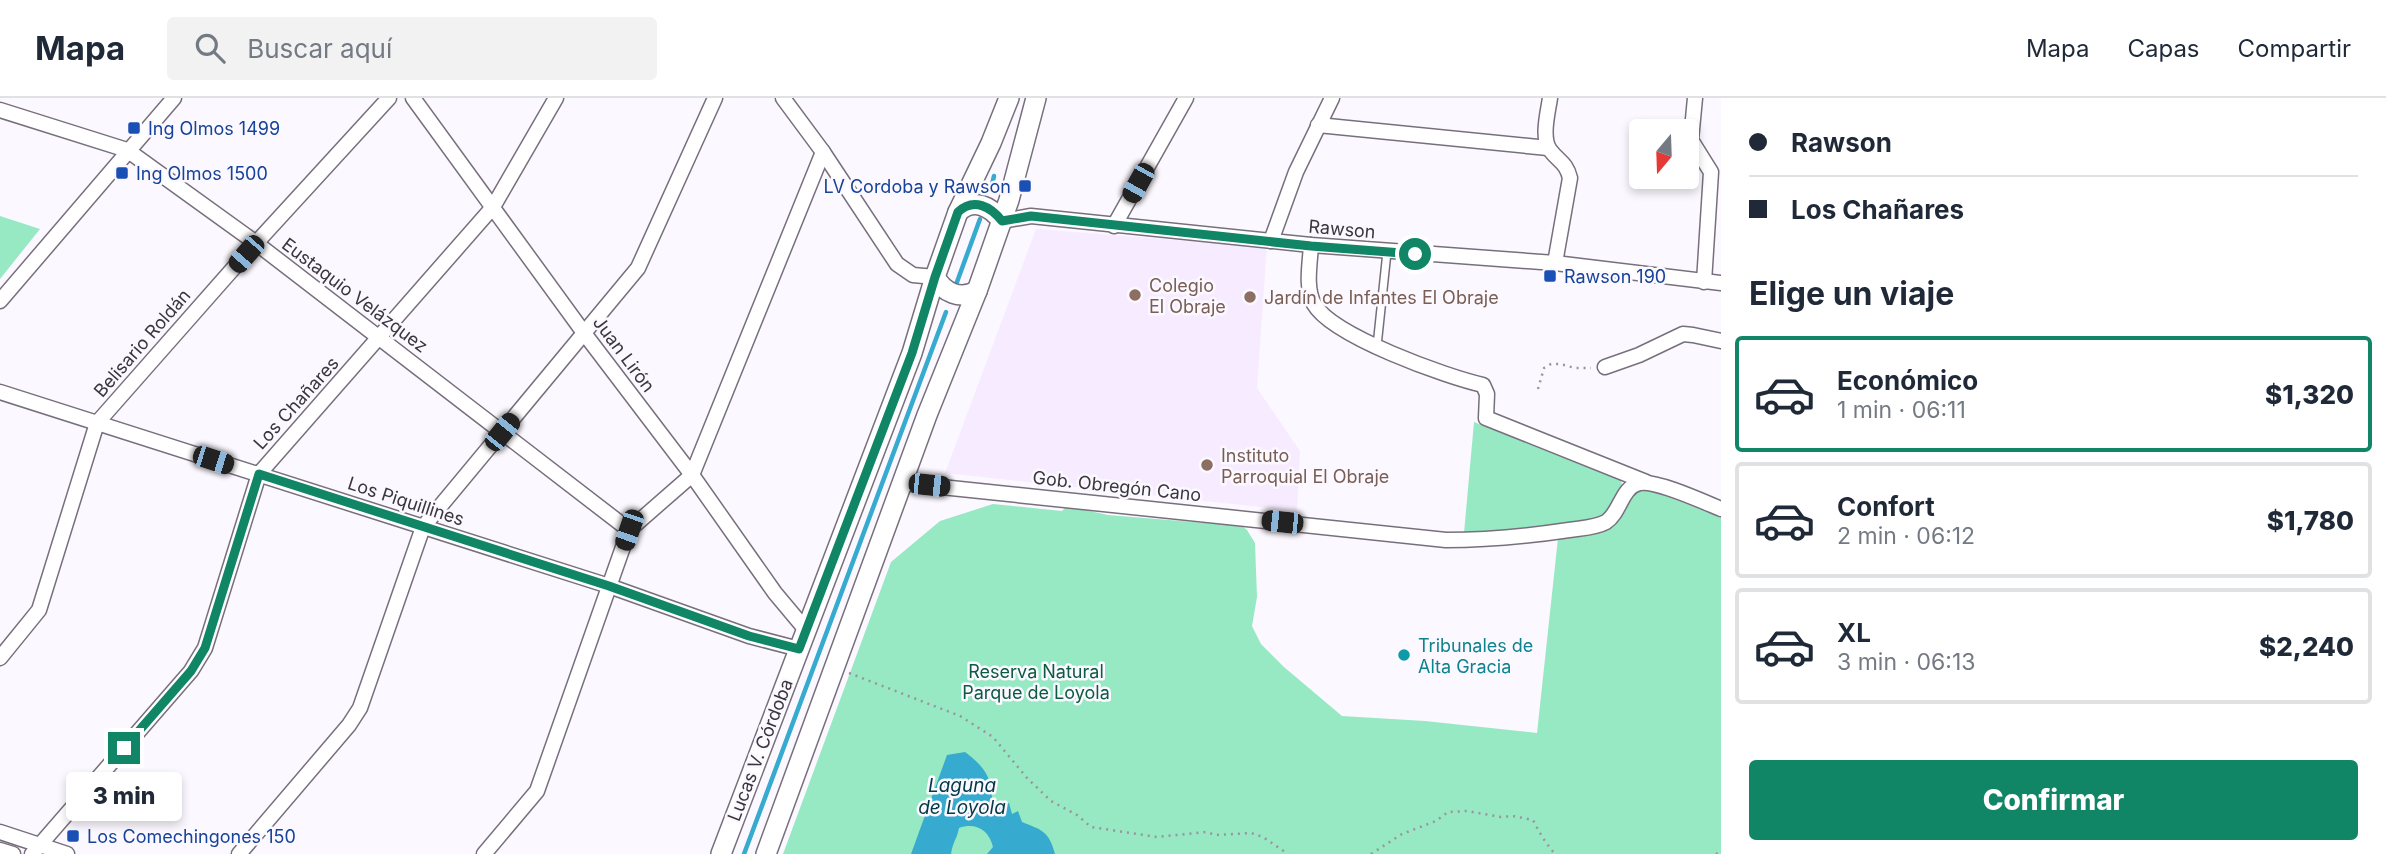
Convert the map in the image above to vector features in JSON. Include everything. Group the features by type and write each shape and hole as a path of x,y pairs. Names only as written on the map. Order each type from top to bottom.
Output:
{"main road":[{"name":"Lucas V. Córdoba","path":"721,854 912,353 958,212 1010,98"},
{"path":"766,854 1002,221 1028,133 1035,98"},
{"path":"1028,133 1042,117 1050,98"},
{"path":"958,212 969,205 982,205 1002,221"},
{"path":"935,277 946,290 958,295 977,291"}],"street":[{"path":"0,302 174,98"},
{"name":"Belisario Roldán","path":"0,658 39,610 97,423 388,98"},
{"name":"Juan Lirón","path":"414,98 584,333 692,475 775,593 806,630"},
{"name":"Los Chañares","path":"36,850 191,671 205,648 259,474 493,207 556,98"},
{"path":"239,854 349,725 360,708 423,527 638,268 715,98"},
{"path":"783,98 823,152 897,264 913,275 935,277"},
{"path":"1114,226 1186,98"},
{"path":"1271,241 1296,172 1332,98"},
{"path":"1550,98 1546,138 1548,148 1567,167 1570,178 1555,263"},
{"path":"1695,98 1691,140 1711,172 1704,282"},
{"name":"Eustaquio Velázquez","path":"0,110 127,150 256,243 629,530"},
{"path":"1318,125 1548,148"},
{"path":"484,854 537,791 629,530 692,475 823,152"},
{"name":"Rawson","path":"1002,221 1031,216 1311,246 1555,263 1721,282"},
{"path":"1311,246 1310,294 1314,306 1322,316 1377,346 1459,380 1483,385 1487,394 1486,418 1631,477 1721,509"},
{"path":"1605,366 1640,355 1683,334 1721,341"},
{"name":"Los Piquillines","path":"0,392 609,586 749,636 799,649"},
{"path":"1625,494 1631,477"},
{"name":"Gob. Obregón Cano","path":"903,483 1446,540 1474,540 1594,526 1613,516 1625,494 1635,485 1649,482"},
{"path":"0,832 36,850 67,854"},
{"path":"0,850 13,854"}],"lane":[{"path":"1377,346 1387,252"}],"path":[{"path":"1538,389 1544,368 1551,364 1575,368 1605,366"},
{"path":"835,668 960,716 993,737 1027,778 1051,801 1077,815 1091,827 1157,837 1206,832 1216,835 1251,833 1263,837 1288,854"},
{"path":"1371,854 1402,834 1436,821 1448,812 1467,811 1532,820 1545,837 1547,846 1555,854"},
{"path":"1716,854 1721,851"}],"shaded area":[{"path":"1036,229 1267,247 1257,388 1300,451 1297,511 945,473"}],"green space":[{"path":"0,216 40,229 0,279"},
{"path":"1474,422 1620,479 1622,484 1613,505 1595,520 1502,532 1464,533"},
{"name":"Reserva Natural Parque de Loyola","path":"1647,489 1721,517 1721,854 783,854 891,562 940,521 993,504 1062,511 1067,506 1108,515 1242,526 1255,543 1257,597 1252,626 1261,644 1342,716 1425,721 1537,733 1558,538 1588,534 1634,490"}],"water":[{"name":"Laguna de Loyola","path":"965,752 986,773 991,785 992,801 1000,805 1009,803 1012,814 1018,811 1022,822 1047,836 1055,854 987,854 993,847 985,832 976,827 965,826 959,828 951,854 911,854 947,755"}],"waterway":[{"path":"991,189 994,176"},
{"path":"957,282 980,219"},
{"path":"744,854 946,312"}],"place":[{"name":"Ing Olmos 1499","path":"134,128"},
{"name":"Ing Olmos 1500","path":"122,173"},
{"name":"LV Cordoba y Rawson","path":"1025,186"},
{"name":"Rawson 190","path":"1550,276"},
{"name":"Colegio El Obraje","path":"1135,295"},
{"name":"Jardín de Infantes El Obraje","path":"1250,297"},
{"name":"Instituto Parroquial El Obraje","path":"1207,465"},
{"name":"Tribunales de Alta Gracia","path":"1404,655"},
{"name":"Los Comechingones 150","path":"73,836"}],"route":[{"path":"124,748 191,671 205,648 259,474 609,586 749,636 799,649 912,353 935,277 958,212 963,207 982,205 1002,221 1031,216 1311,246 1415,254"}]}
